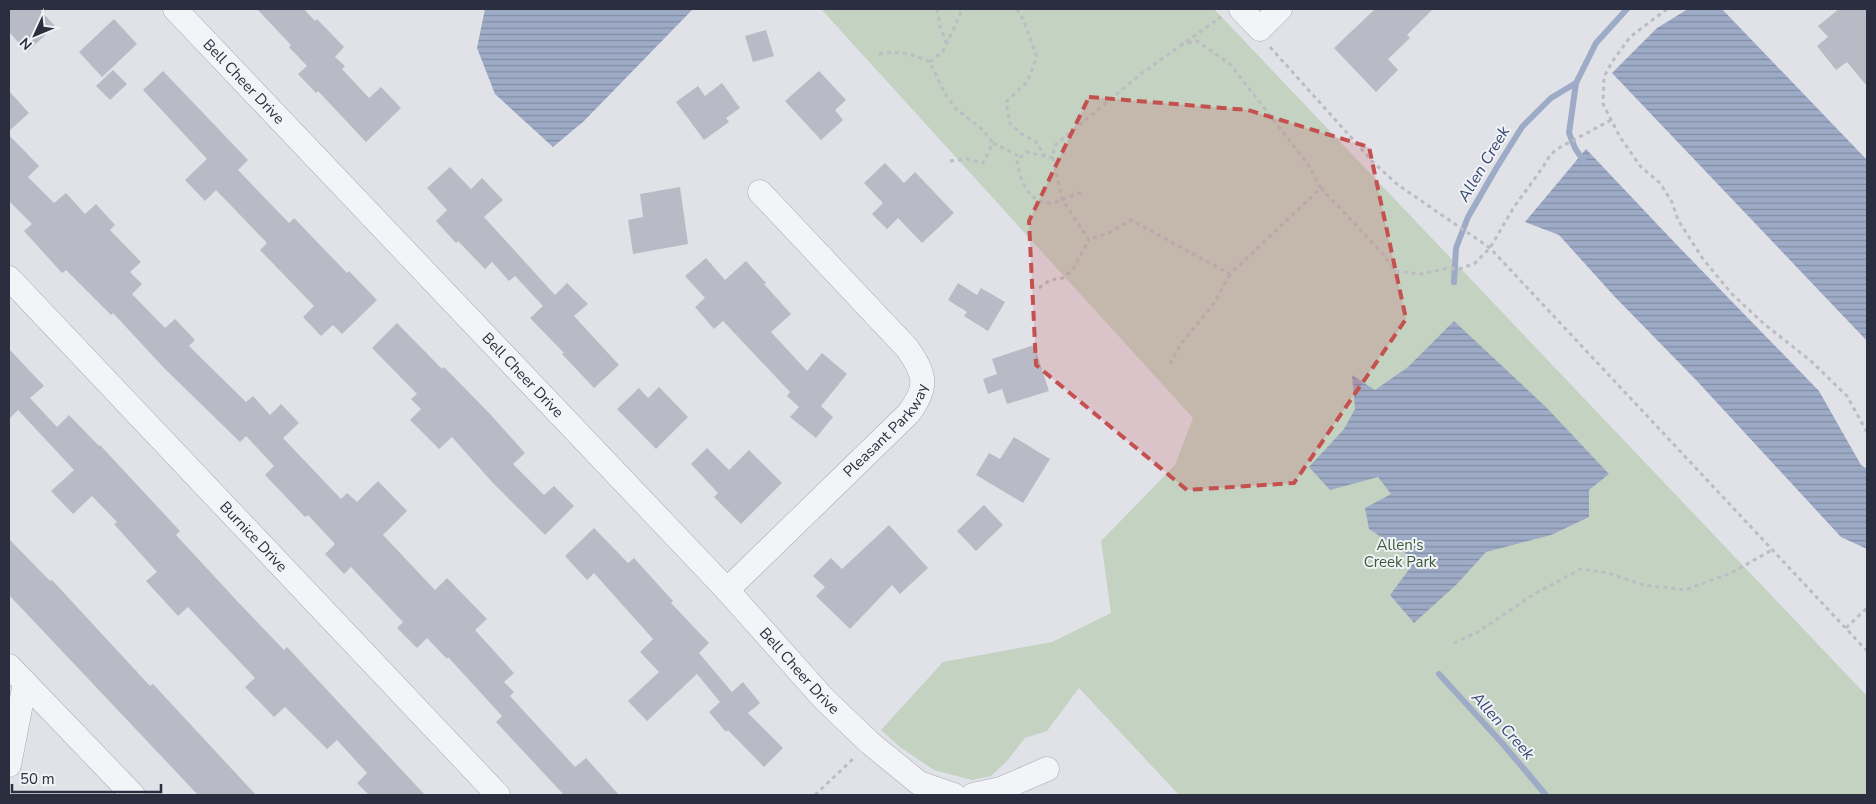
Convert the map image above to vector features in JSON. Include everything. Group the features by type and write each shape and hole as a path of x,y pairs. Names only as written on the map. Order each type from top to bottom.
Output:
{"street":[{"name":"Bell Cheer Drive","path":"175,9 727,590 824,698 870,744 919,783 954,795"},
{"path":"1233,11 1260,29 1280,9"},
{"name":"Pleasant Parkway","path":"727,590 909,413 919,400 924,380 917,362 907,348 760,192"},
{"name":"Burnice Drive","path":"9,278 498,795"},
{"path":"9,666 133,795"},
{"path":"9,765 25,683"},
{"path":"973,795 1001,789 1047,769"}],"path":[{"path":"937,9 940,26 946,42"},
{"path":"930,62 943,51 962,9"},
{"path":"1017,9 1023,19 1037,57 1027,82 1006,102 1010,123 1020,133 1035,141 1045,156"},
{"path":"1667,9 1630,37 1612,62 1604,77 1603,104 1620,137 1641,167 1660,184 1672,202 1678,220 1703,259 1732,294 1763,323 1812,361 1846,396 1867,432"},
{"path":"1089,240 1062,199 1053,158 1054,146 1180,45 1233,11"},
{"path":"1260,29 1263,42 1273,50 1374,163 1398,185 1490,248 1867,651"},
{"path":"1180,45 1198,41 1230,64 1307,163 1321,188 1383,254 1395,271 1421,274 1449,268 1460,269 1476,263 1490,248 1514,207 1550,155 1557,149 1612,120"},
{"path":"879,54 903,52 930,62 944,92 955,108 983,130 993,143 1021,157"},
{"path":"950,161 967,159 983,163 993,143"},
{"path":"1053,158 1026,152 1017,160 1019,174 1028,191 1038,200 1050,203 1082,192"},
{"path":"1170,364 1181,344 1215,302 1230,274 1321,188"},
{"path":"1039,288 1050,280 1062,278 1073,269 1089,240 1112,232 1131,220 1230,274"},
{"path":"1454,643 1476,633 1536,593 1581,569 1608,573 1644,585 1685,590 1732,572 1772,550"},
{"path":"1846,628 1867,608"},
{"path":"814,795 870,744"}],"highlighted area":[{"path":"1089,97 1248,110 1369,147 1406,319 1294,483 1187,490 1036,365 1029,221"}],"green space":[{"name":"Allen's Creek Park","path":"821,9 1214,9 1867,696 1867,795 1179,795 1079,688 1047,731 1025,738 1007,761 991,776 972,780 934,770 900,747 881,730 943,662 1052,642 1111,613 1101,541 1175,465 1193,418"}],"water":[{"path":"485,9 693,9 584,121 553,147 495,94 477,48"},
{"path":"1688,9 1722,9 1867,160 1867,341 1612,73 1657,28"},
{"path":"1586,149 1819,391 1861,465 1867,469 1867,549 1841,537 1559,235 1525,222"},
{"path":"1454,321 1546,407 1609,474 1589,490 1589,517 1551,535 1486,552 1457,584 1414,623 1390,595 1416,560 1369,529 1365,508 1391,494 1378,477 1330,490 1309,467 1344,429 1355,409 1352,375 1375,390 1408,367"}],"building":[{"path":"9,9 39,9 55,26 27,52 9,32"},
{"path":"257,9 304,9 315,21 317,19 344,47 335,57 345,66 342,69 369,98 381,87 401,108 366,142 318,91 316,93 298,74 307,66 289,47 291,45"},
{"path":"1375,9 1433,9 1407,35 1410,38 1388,59 1398,70 1376,92 1334,48"},
{"path":"1839,9 1867,9 1867,86 1847,62 1836,70 1817,46 1828,37 1818,26"},
{"path":"114,19 137,44 102,77 79,52"},
{"path":"766,30 774,56 753,62 745,36"},
{"path":"113,70 127,84 110,100 96,86"},
{"path":"163,71 248,160 238,170 289,223 294,218 347,273 349,271 377,300 342,334 333,325 321,336 303,317 314,306 260,250 267,243 216,190 205,201 185,180 207,159 143,90"},
{"path":"819,71 846,100 835,110 843,120 821,140 785,101"},
{"path":"722,83 740,108 726,118 729,122 704,140 676,102 698,86 705,96"},
{"path":"9,91 29,113 9,131"},
{"path":"9,135 39,166 28,177 54,203 66,193 85,214 96,204 115,225 110,230 141,262 130,272 142,284 132,294 165,328 175,319 195,340 189,346 246,402 253,396 270,415 281,404 299,423 283,438 341,499 347,493 357,502 378,481 407,511 383,535 435,590 447,578 487,619 475,630 514,673 504,682 514,692 510,696 575,767 586,758 619,795 564,795 496,722 502,716 448,657 447,659 427,638 417,648 397,628 403,622 351,567 344,574 325,554 335,544 308,515 305,517 265,475 274,466 246,436 240,442 165,369 113,313 111,315 66,270 62,273 24,231 32,224 9,201"},
{"path":"885,163 904,183 915,172 954,213 922,243 898,218 887,229 872,214 883,203 864,183"},
{"path":"450,167 471,189 482,178 503,200 484,217 555,295 567,283 588,304 574,316 619,365 594,388 530,318 543,306 515,276 509,281 492,262 485,269 458,241 456,243 436,221 447,210 427,188"},
{"path":"680,187 688,244 633,254 628,220 643,217 640,194"},
{"path":"706,258 725,280 746,261 766,283 764,284 791,314 771,332 807,371 822,353 847,374 821,406 833,417 816,438 790,417 799,407 787,396 790,392 723,321 714,329 695,307 705,298 685,276"},
{"path":"958,283 977,295 981,288 1005,302 988,331 964,316 967,312 948,300"},
{"path":"397,323 442,369 444,367 525,453 513,464 544,495 554,486 574,506 545,535 492,482 452,437 439,449 410,420 421,409 411,399 417,394 372,348"},
{"path":"1034,345 1049,391 1007,404 1002,389 988,394 983,379 997,374 992,359"},
{"path":"9,349 44,386 30,398 57,427 69,415 100,445 180,531 176,535 238,602 284,650 287,647 425,795 369,795 357,783 367,773 337,740 327,749 285,707 274,717 245,687 255,678 188,607 178,616 146,581 157,572 114,524 117,522 92,496 73,514 51,491 74,470 18,410 9,419"},
{"path":"659,387 688,417 656,449 617,409 639,388 648,398"},
{"path":"1014,437 1050,459 1023,503 976,475 989,453 1000,459"},
{"path":"707,448 729,470 749,450 782,483 741,524 714,497 718,493 691,464"},
{"path":"984,505 1003,525 976,551 957,531"},
{"path":"889,525 928,568 900,594 892,585 850,629 816,596 825,587 813,576 831,558 842,569"},
{"path":"594,528 628,563 634,558 673,601 671,603 709,643 699,653 732,692 743,682 760,703 748,713 783,748 764,767 728,730 726,732 709,712 720,702 697,674 647,721 628,701 659,672 640,652 653,639 594,573 587,580 565,556"},
{"path":"9,539 50,581 52,580 150,686 153,684 256,795 198,795 9,595"}],"waterway":[{"name":"Allen Creek","path":"1584,162 1575,148 1569,133 1576,83 1596,43 1627,9"},
{"name":"Allen Creek","path":"1454,282 1456,248 1468,217 1497,167 1522,127 1551,98 1576,83"},
{"name":"Allen Creek","path":"1439,674 1546,795"}]}
